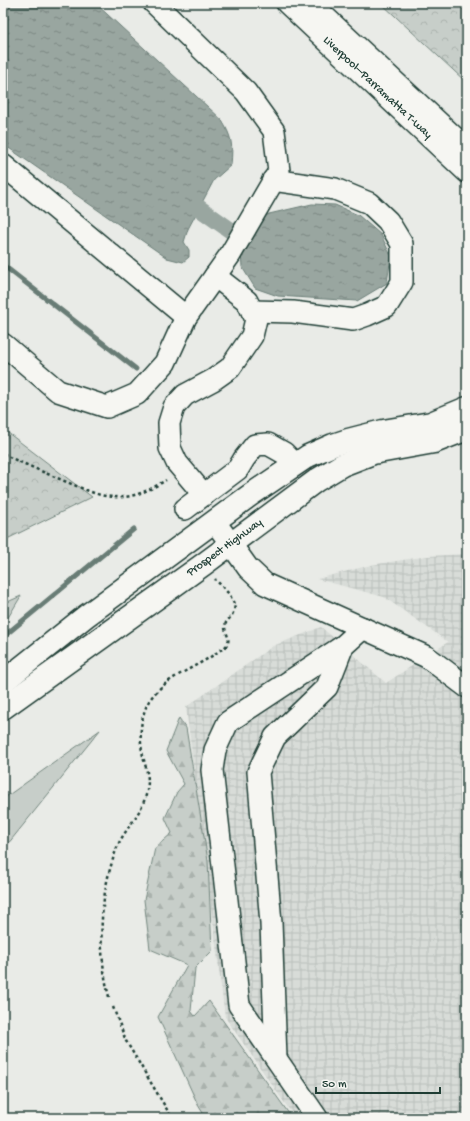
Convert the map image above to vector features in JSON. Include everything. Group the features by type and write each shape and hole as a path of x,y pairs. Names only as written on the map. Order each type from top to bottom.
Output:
{"main road":[{"path":"3,682 86,616 308,456 333,445 368,434 431,423 467,408"},
{"name":"Prospect Highway","path":"3,708 231,544 317,480 342,465 373,453 434,442 467,429"}],"lane":[{"path":"3,344 58,391 107,407 137,394 165,363 186,317 230,255 279,171 274,131 246,92 154,3"},
{"name":"Liverpool–Parramatta T-way","path":"287,3 467,172"},
{"path":"310,3 467,149"},
{"path":"3,165 186,317"},
{"path":"252,311 293,312 353,320 387,306 402,282 402,244 388,221 369,203 335,189 273,180"},
{"path":"204,495 177,463 170,448 169,423 174,407 185,395 230,368 252,336 256,319 247,301 215,276"},
{"path":"185,509 238,469 255,445 268,444 296,464"},
{"path":"215,522 248,568 265,584 427,656 467,687"},
{"path":"317,1118 239,1005 212,770 215,750 228,722 343,646 363,628"},
{"path":"276,1058 271,923 258,772 275,737 327,687 343,646"}],"path":[{"path":"3,454 46,474 93,492 115,498 136,494 150,489 167,479 170,480"},
{"path":"109,997 104,976 102,956 103,904 109,874 118,845 138,812 146,795 149,775 142,750 140,732 142,719 148,703 165,683 201,663 227,645 228,640 225,627 227,620 233,614 235,606 230,595 218,582"},
{"path":"113,1008 126,1041 172,1118"}],"shaded area":[{"path":"467,554 467,1118 295,1118 225,1017 186,707 273,646 321,627 386,683 448,642 384,597 317,579 371,565 428,556"}],"green space":[{"path":"381,3 467,3 467,83"},
{"path":"3,429 92,497 3,541"},
{"path":"21,596 3,626 3,604"},
{"path":"179,718 186,728 208,861 212,951 195,968 191,1011 195,1016 209,1001 292,1118 206,1118 198,1105 158,1017 187,965 150,949 144,900 155,848 172,833 165,818 177,792 184,784 166,751"},
{"path":"100,730 3,850 3,799"}],"water":[{"path":"3,3 95,3 221,119 230,136 232,151 231,165 214,180 188,229 184,242 189,250 189,257 183,262 167,258 3,144"},
{"path":"312,204 335,205 358,215 381,235 391,256 387,283 357,301 278,296 255,288 242,267 240,237 253,222 269,214"}],"waterway":[{"path":"199,208 240,237"},
{"path":"3,265 136,369"},
{"path":"3,637 134,529"}]}
